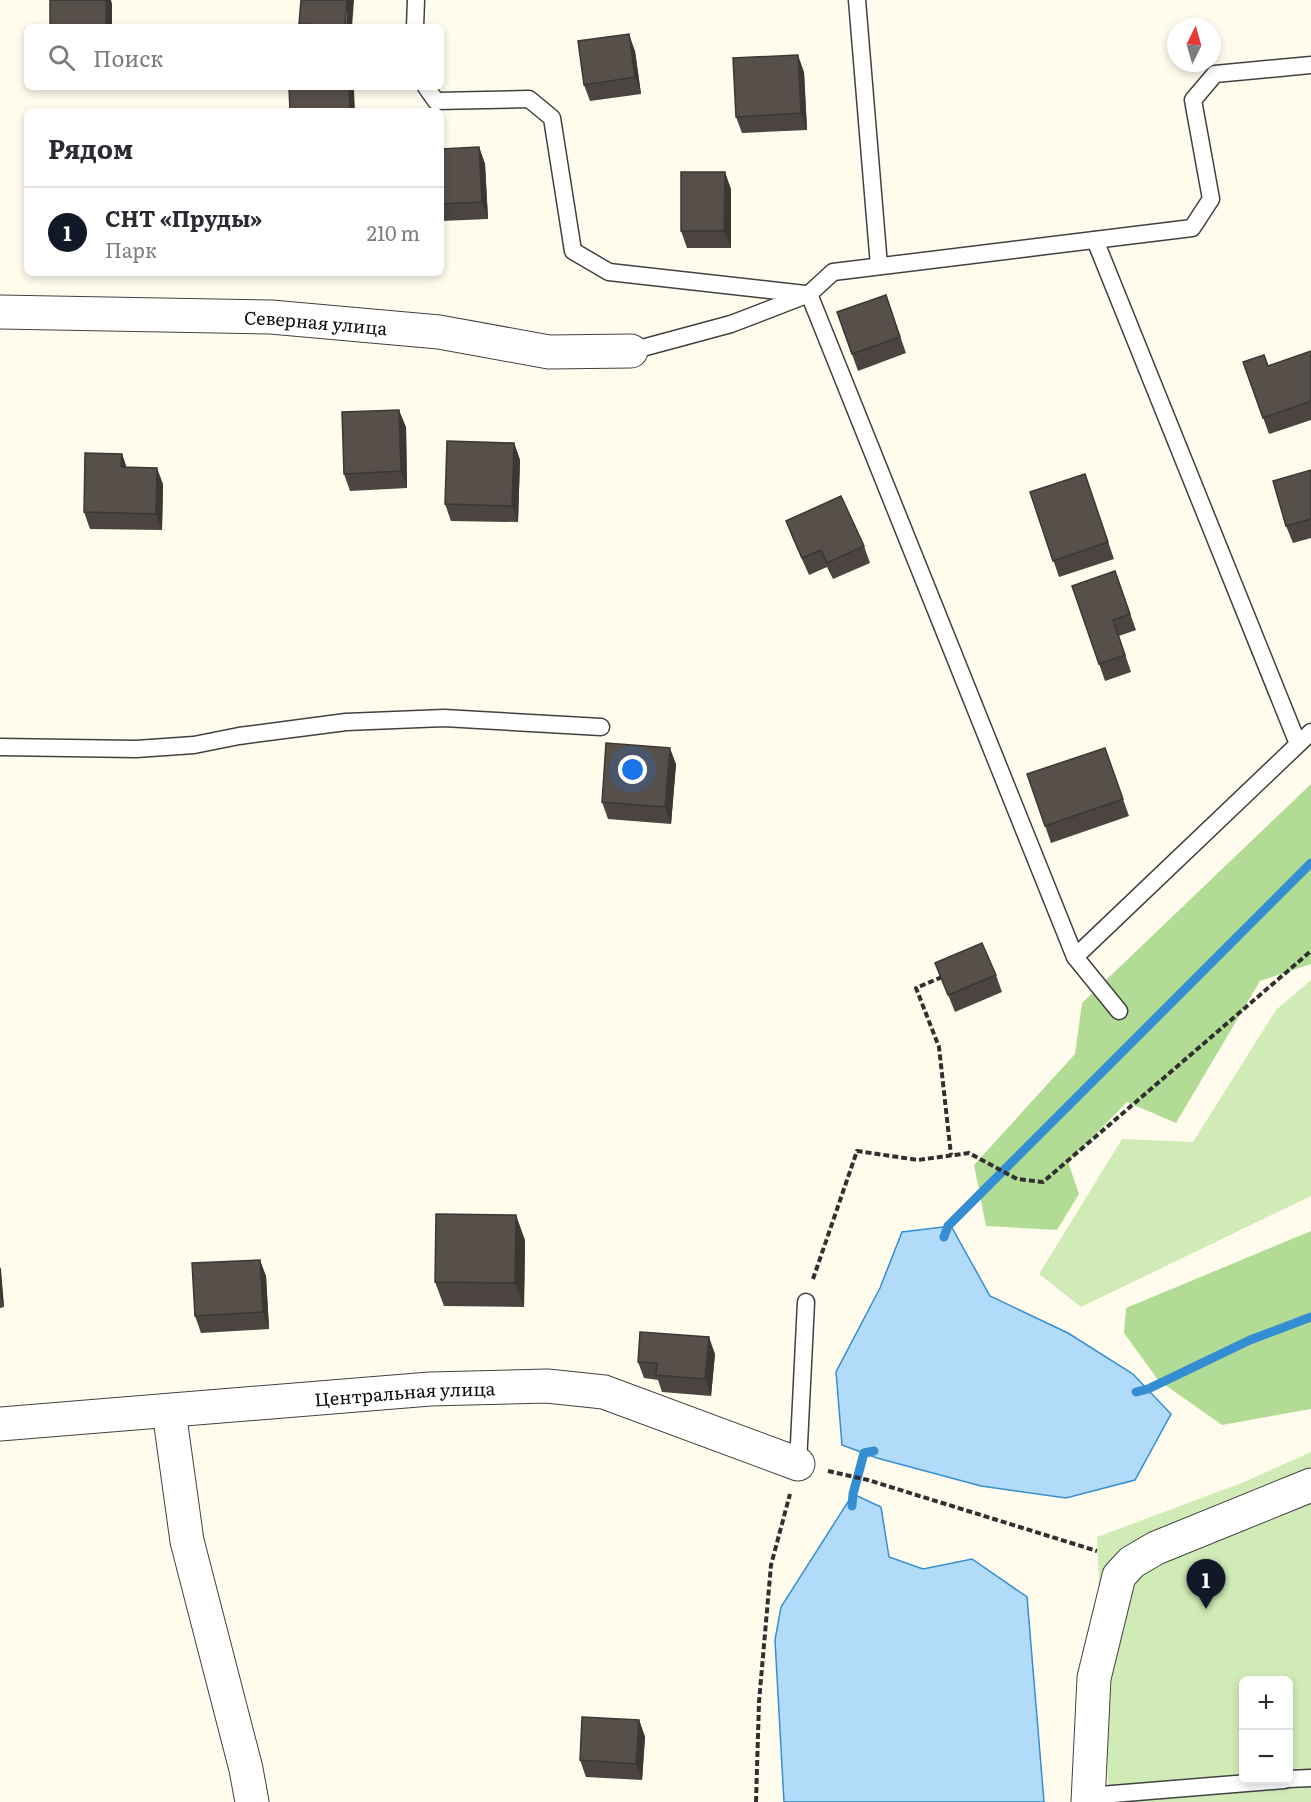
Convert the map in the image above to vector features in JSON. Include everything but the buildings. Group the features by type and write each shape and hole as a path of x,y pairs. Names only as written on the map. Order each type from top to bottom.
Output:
{"street":[{"name":"Северная улица","path":"0,312 271,316 439,332 549,352 631,351"},
{"name":"Центральная улица","path":"0,1424 429,1389 547,1386 603,1392 798,1464"},
{"path":"169,1411 187,1541 246,1769 252,1802"},
{"path":"1088,1799 1095,1678 1119,1576 1132,1562 1156,1548 1311,1485"}],"lane":[{"path":"416,0 416,24"},
{"path":"857,0 879,266"},
{"path":"631,351 731,324 809,294 833,272 1192,228 1211,199 1193,100 1215,74 1311,65"},
{"path":"428,90 436,101 529,99 552,118 573,251 609,272 809,294"},
{"path":"1095,240 1298,744"},
{"path":"809,294 1074,957 1119,1011"},
{"path":"0,747 147,748 194,745 239,736 346,722 444,718 601,727"},
{"path":"1074,957 1311,732"},
{"path":"798,1464 806,1302"},
{"path":"1293,1779 1311,1778"},
{"path":"1088,1799 1239,1784"}],"path":[{"path":"806,1302 857,1151 918,1160 969,1153 1017,1179 1043,1182 1311,951"},
{"path":"948,974 916,988 939,1047 951,1155"},
{"path":"756,1802 759,1702 771,1565 798,1464"},
{"path":"842,1474 868,1480 1132,1562"}],"green space":[{"path":"1311,784 1311,964 1260,981 1176,1123 1127,1102 1068,1162 1079,1194 1057,1230 986,1226 974,1165 1075,1054 1082,1003"},
{"path":"1311,980 1311,1196 1081,1307 1039,1274 1122,1139 1193,1142 1276,1010"},
{"path":"1311,1231 1311,1409 1222,1425 1158,1380 1124,1333 1126,1308"},
{"path":"1311,1452 1311,1802 1109,1802 1097,1537 1244,1482"}],"water":[{"path":"951,1226 990,1296 1068,1333 1133,1374 1171,1414 1135,1480 1066,1498 981,1486 877,1458 842,1445 836,1372 880,1288 902,1232"},
{"path":"853,1494 881,1507 889,1557 923,1569 972,1559 1027,1597 1044,1802 784,1802 775,1640 781,1607"}],"waterway":[{"path":"944,1237 948,1226 1311,863"},
{"path":"1136,1392 1148,1389 1250,1340 1311,1317"},
{"path":"852,1506 864,1453 874,1451"}],"place":[{"name":"СНТ «Пруды»","path":"1206,1609"}]}
